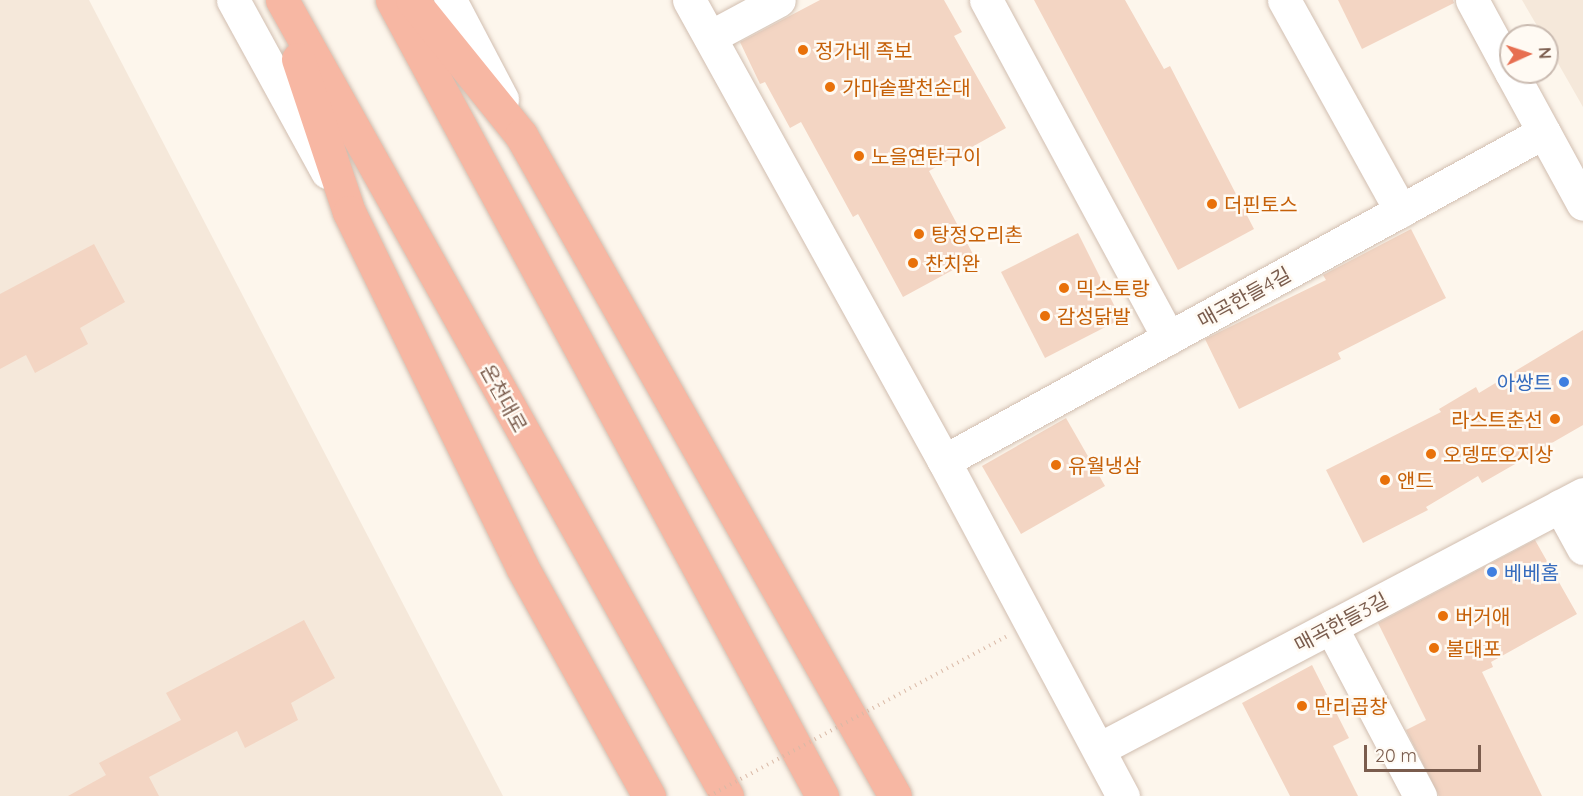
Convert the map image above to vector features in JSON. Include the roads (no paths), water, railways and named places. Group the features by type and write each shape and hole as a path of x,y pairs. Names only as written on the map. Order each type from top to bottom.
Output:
{"highway":[{"path":"280,0 349,212 522,567 649,796"},
{"name":"온천대로","path":"280,0 727,796"},
{"path":"392,0 822,796"},
{"path":"412,0 521,135 895,796"}],"street":[{"path":"232,0 349,212"},
{"path":"450,0 521,135"},
{"path":"689,0 944,461 1123,796"},
{"path":"710,37 779,0"},
{"path":"986,0 1169,338"},
{"path":"1284,0 1401,211"},
{"path":"1472,0 1499,50"},
{"path":"1518,84 1583,204"},
{"name":"매곡한들4길","path":"944,461 1544,132"},
{"path":"1571,500 1583,548"},
{"name":"매곡한들3길","path":"1099,749 1571,500"},
{"path":"1331,627 1420,796"}],"place":[{"name":"정가네 족보","path":"803,50"},
{"name":"가마솥팔천순대","path":"830,87"},
{"name":"노을연탄구이","path":"859,156"},
{"name":"더핀토스","path":"1212,204"},
{"name":"탕정오리촌","path":"919,234"},
{"name":"찬치완","path":"913,263"},
{"name":"믹스토랑","path":"1064,288"},
{"name":"감성닭발","path":"1045,316"},
{"name":"아쌍트","path":"1564,382"},
{"name":"라스트춘선","path":"1555,419"},
{"name":"오뎅또오지상","path":"1431,454"},
{"name":"유월냉삼","path":"1056,465"},
{"name":"앤드","path":"1385,480"},
{"name":"베베홈","path":"1492,572"},
{"name":"버거애","path":"1443,616"},
{"name":"불대포","path":"1434,648"},
{"name":"만리곱창","path":"1302,706"}]}
